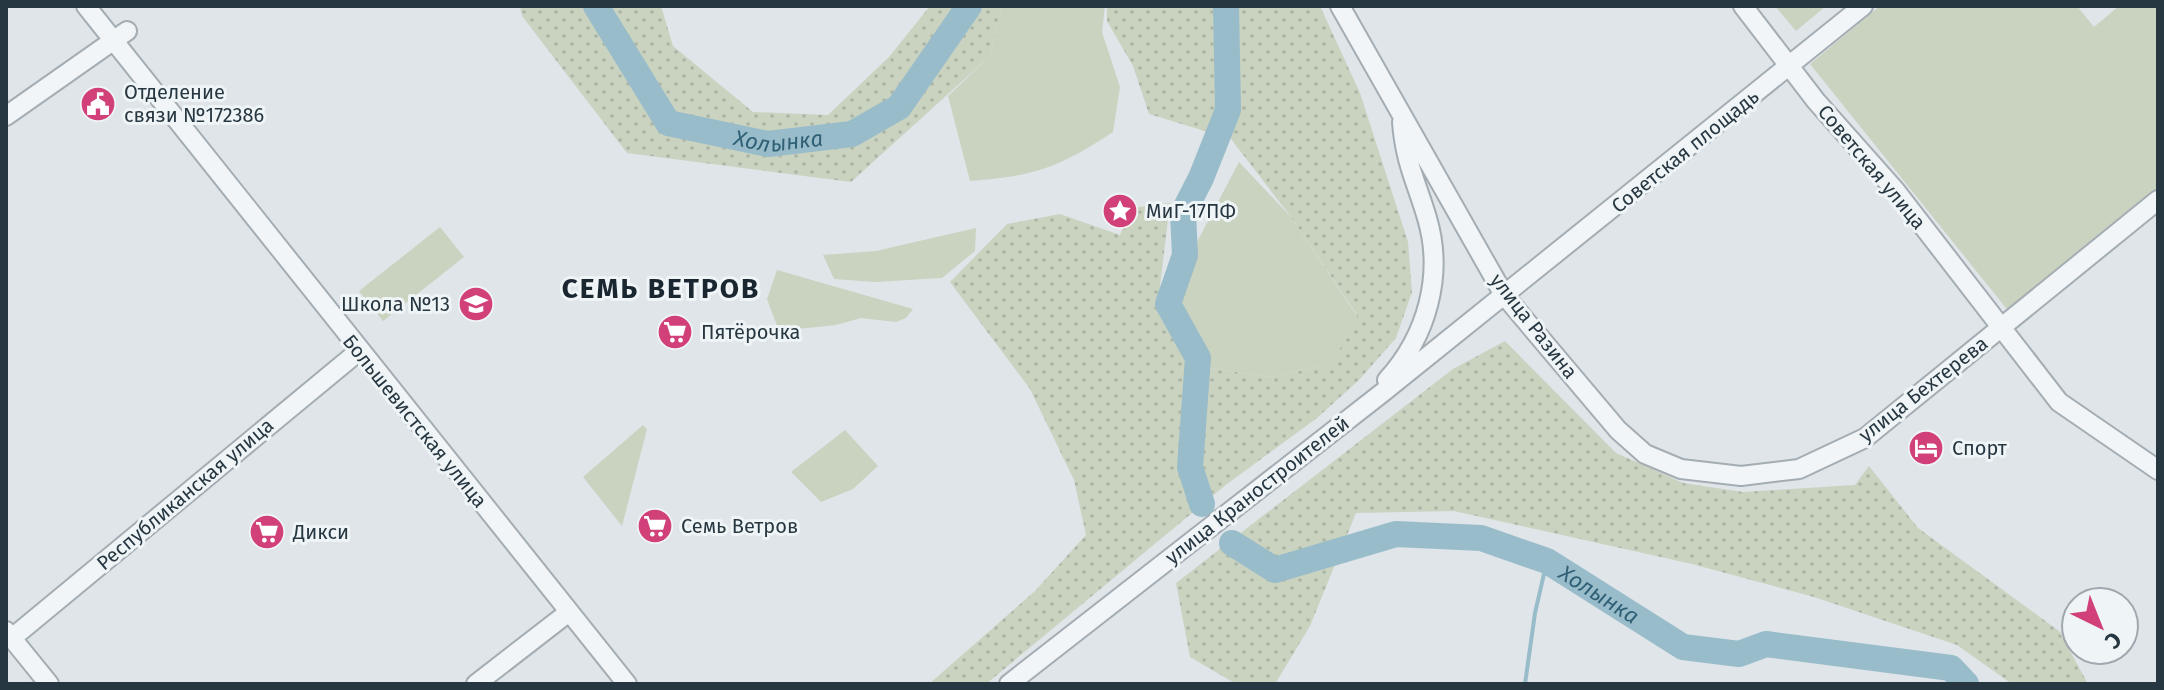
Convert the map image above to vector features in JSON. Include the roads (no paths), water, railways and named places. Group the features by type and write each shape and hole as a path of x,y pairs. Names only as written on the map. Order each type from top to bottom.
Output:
{"street":[{"name":"Большевистская улица","path":"86,6 120,36 359,351 627,684"},
{"name":"улица Разина","path":"1340,6 1504,295 1618,430 1645,454 1681,469 1710,475 1741,476 1799,469"},
{"name":"Советская улица","path":"1743,6 1790,67 1895,190 2059,402 2158,470"},
{"name":"Советская площадь","path":"1504,295 1863,6"},
{"path":"6,116 120,36"},
{"path":"1357,412 1394,371 1417,338 1432,286 1432,240 1405,159 1401,115"},
{"path":"2002,327 2158,200"},
{"name":"улица Краностроителей","path":"1009,684 1504,295"},
{"name":"улица Бехтерева","path":"1799,469 1865,438 2002,327"},
{"name":"Республиканская улица","path":"11,644 359,351"},
{"path":"476,684 569,612"},
{"path":"11,644 49,684"}],"waterway":[{"name":"Холынка","path":"596,6 668,123 768,144 852,134 899,107 969,6"},
{"name":"Холынка","path":"1202,504 1190,467 1198,358 1168,304 1185,255 1183,213 1201,178 1228,110 1226,6"},
{"name":"Холынка","path":"1232,543 1275,570 1396,534 1481,538 1547,561 1683,647 1739,654 1766,644 1951,668 1966,684"},
{"path":"1525,684 1535,613 1547,561"}],"place":[{"name":"Отделение связи №172386","path":"98,104"},
{"name":"МиГ-17ПФ","path":"1120,211"},
{"name":"Школа №13","path":"476,304"},
{"name":"Пятёрочка","path":"675,332"},
{"name":"Спорт","path":"1926,448"},
{"name":"Семь Ветров","path":"655,526"},
{"name":"Дикси","path":"267,532"}],"district":[{"name":"СЕМЬ ВЕТРОВ","path":"661,288"}]}
